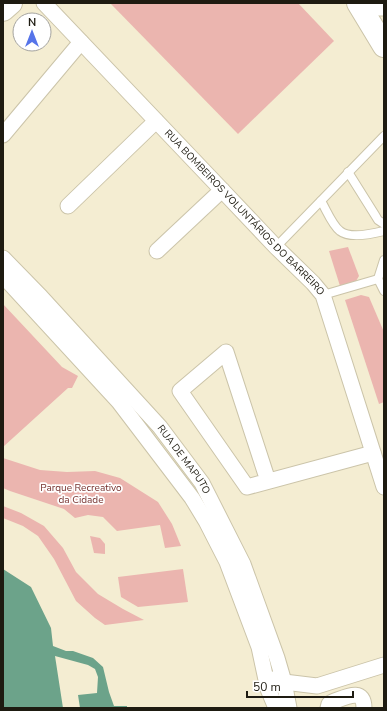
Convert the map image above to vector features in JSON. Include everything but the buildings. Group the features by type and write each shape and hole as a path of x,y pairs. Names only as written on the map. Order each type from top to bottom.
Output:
{"main road":[{"path":"3,10 11,3"},
{"path":"358,3 384,46"}],"street":[{"name":"RUA BOMBEIROS VOLUNTÁRIOS DO BARREIRO","path":"44,3 276,247 313,283 323,296 384,487"},
{"path":"368,3 377,8 384,8"},
{"path":"3,135 81,42"},
{"path":"68,206 156,121"},
{"path":"157,251 222,190"},
{"name":"RUA DE MAPUTO","path":"3,258 41,297 160,427 202,483 243,564 277,658 284,682 289,708"},
{"name":"RUA DE MAPUTO","path":"3,276 119,402 192,498 206,521 227,562 259,648 268,689 276,708"},
{"path":"268,481 226,352 180,390 247,487 373,453"},
{"path":"259,648 271,674 284,682 317,686 384,665"},
{"path":"328,708 329,704 332,702 353,695 362,698 364,708"}],"lane":[{"path":"276,247 384,136"},
{"path":"348,172 378,220 384,224"},
{"path":"321,201 336,226 345,234 364,235 384,231"},
{"path":"384,260 378,279 384,291"},
{"path":"323,296 378,279"}],"green space":[{"path":"110,3 298,3 334,41 238,134"},
{"path":"348,247 359,276 356,281 340,286 329,251"},
{"path":"361,295 369,297 384,332 384,402 379,404 345,300"},
{"path":"3,304 62,367 78,376 72,388 68,388 3,447"},
{"name":"Parque Recreativo da Cidade","path":"3,458 40,470 67,472 95,471 120,478 158,502 172,524 181,546 165,548 160,525 117,531 103,517 88,515 75,518 64,509 3,488"},
{"name":"Parque Recreativo da Cidade","path":"3,506 21,513 44,526 63,548 76,572 98,594 144,620 105,625 95,618 76,601 54,559 38,536 23,526 3,518"},
{"path":"90,536 100,538 105,544 105,554 94,553"},
{"path":"183,569 188,602 138,607 121,597 118,577"}],"shaded area":[{"path":"3,569 31,587 51,628 53,646 93,658 103,667 114,706 127,706 127,708 80,708 78,695 97,693 98,677 95,669 88,665 55,656 63,708 3,708"}]}
